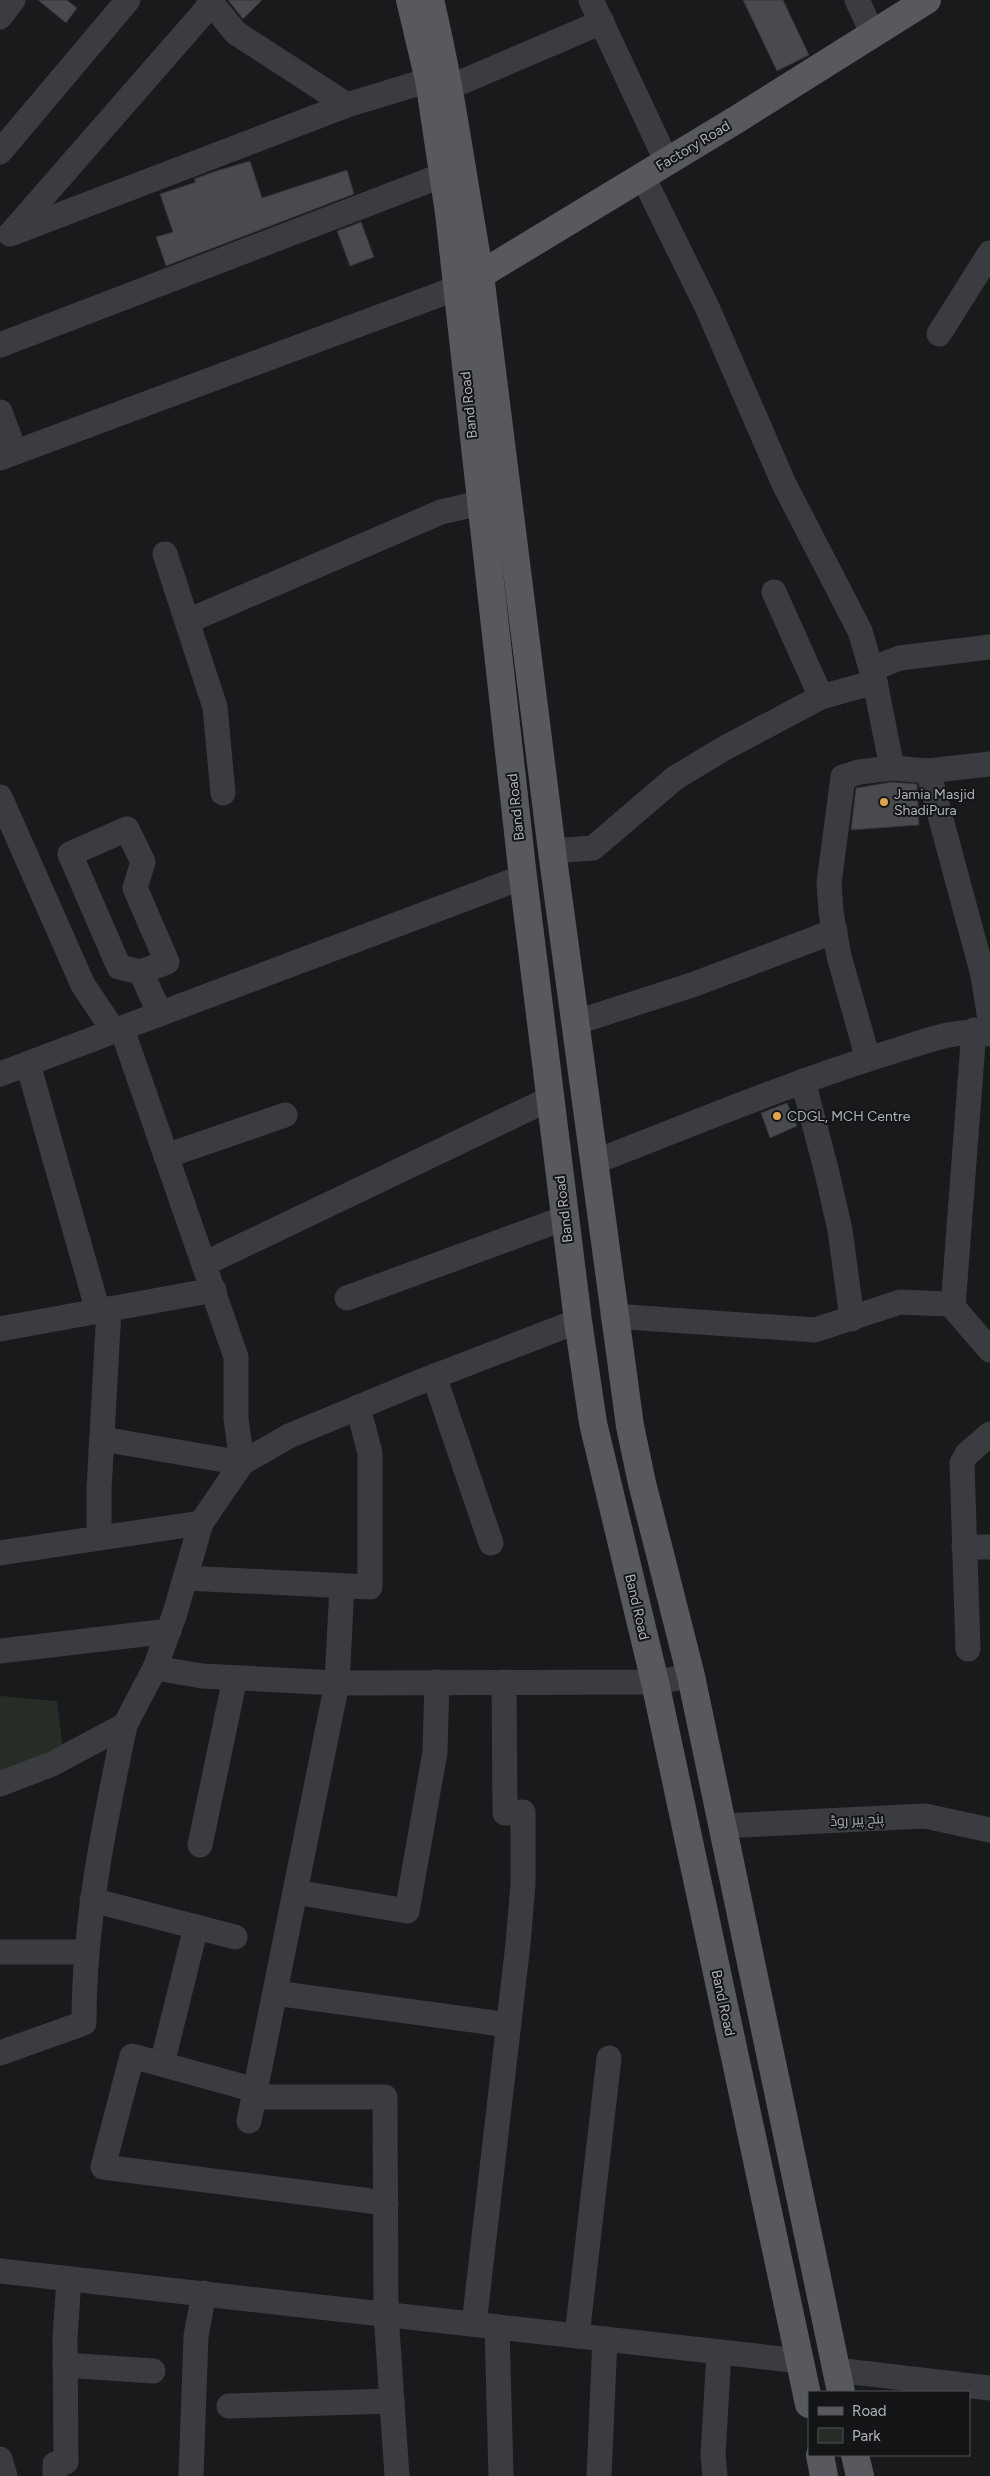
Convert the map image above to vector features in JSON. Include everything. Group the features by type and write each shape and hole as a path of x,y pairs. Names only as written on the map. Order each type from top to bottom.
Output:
{"main road":[{"name":"Band Road","path":"410,0 440,84 463,182 480,503 550,1098 578,1322 593,1423 655,1682 808,2399"},
{"name":"Band Road","path":"430,0 440,84 443,175 468,282 577,1022 613,1316 630,1426 642,1483 691,1676 839,2381"},
{"name":"Factory Road","path":"468,282 643,177 927,0"},
{"path":"820,2456 824,2476"},
{"path":"855,2456 860,2476"}],"street":[{"path":"0,16 13,0"},
{"path":"0,152 128,0"},
{"path":"591,0 667,162"},
{"path":"857,0 873,34"},
{"path":"5,240 210,2 236,33 347,105"},
{"path":"5,240 347,105 440,84 602,22"},
{"path":"0,345 443,175"},
{"path":"643,177 707,306 784,484 860,631 873,676 892,768"},
{"path":"939,334 990,253"},
{"path":"0,412 7,455 468,282"},
{"path":"188,621 441,512 480,503"},
{"path":"165,554 215,707 223,793"},
{"path":"774,592 821,697"},
{"path":"552,851 593,848 675,778 821,697 873,676 900,658 990,647"},
{"path":"868,1059 839,956 829,883 843,777 859,772 892,768 928,771 990,764"},
{"path":"928,771 987,973 985,1028 953,1307"},
{"path":"0,797 83,985 118,1030 166,1156 236,1357 236,1419 242,1463"},
{"path":"127,829 143,862 135,888 167,962 141,972 119,967 70,854 127,829"},
{"path":"0,1074 523,877"},
{"path":"577,1022 692,985 835,932"},
{"path":"141,972 160,1014"},
{"path":"594,1162 803,1081 936,1039 985,1028"},
{"path":"28,1064 103,1310 99,1538"},
{"path":"803,1081 828,1174 840,1230 852,1319"},
{"path":"204,1264 550,1098"},
{"path":"166,1156 284,1115"},
{"path":"347,1298 565,1218"},
{"path":"0,1329 214,1290"},
{"path":"613,1316 815,1330 900,1302 948,1304 953,1307 990,1350"},
{"path":"0,2053 84,2023 86,1952 92,1900 125,1725 155,1668 202,1523 242,1463 289,1436 358,1407 434,1376 578,1322"},
{"path":"434,1376 490,1543"},
{"path":"185,1578 370,1587 370,1453 358,1407"},
{"path":"968,1649 962,1463 967,1454 990,1434"},
{"path":"102,1439 242,1463"},
{"path":"0,1553 202,1523"},
{"path":"964,1547 990,1547"},
{"path":"249,2121 337,1683 342,1586"},
{"path":"0,1651 168,1630"},
{"path":"155,1668 202,1676 337,1683 655,1682 691,1676"},
{"path":"200,1845 235,1678"},
{"path":"295,1892 407,1911 435,1752 437,1682"},
{"path":"501,2476 486,2325 509,2025 522,1894 522,1812 505,1813 504,1682"},
{"path":"0,1784 52,1764 125,1725"},
{"name":"پنج پیر روڈ","path":"722,1826 925,1816 990,1830"},
{"path":"92,1900 235,1937"},
{"path":"162,2064 196,1927"},
{"path":"0,1952 86,1952"},
{"path":"275,1993 509,2025"},
{"path":"386,2203 103,2167 132,2056 255,2094 385,2097 386,2203 386,2314 397,2476"},
{"path":"577,2336 608,2058"},
{"path":"0,2271 800,2361"},
{"path":"55,2476 55,2464 66,2462 65,2365 69,2279"},
{"path":"191,2476 196,2336 204,2293"},
{"path":"599,2476 605,2339"},
{"path":"715,2476 713,2455 719,2352"},
{"path":"65,2365 153,2371"},
{"path":"839,2381 990,2388"},
{"path":"229,2406 392,2401"},
{"path":"0,2459 5,2476"}],"green space":[{"path":"0,1696 57,1701 64,1758 0,1784"}],"building":[{"path":"38,0 67,0 77,8 66,23"},
{"path":"228,0 262,0 243,19"},
{"path":"743,0 783,0 809,55 777,71"},
{"path":"250,161 262,198 347,170 354,194 166,266 156,237 173,232 160,194 196,182 194,179"},
{"path":"361,222 374,257 350,266 337,231"},
{"name":"Jamia Masjid ShadiPura","path":"892,782 917,784 919,825 851,830 856,788"},
{"name":"CDGL, MCH Centre","path":"787,1103 797,1126 770,1138 761,1113"}],"place":[{"name":"Jamia Masjid ShadiPura","path":"884,802"},
{"name":"CDGL, MCH Centre","path":"777,1116"}]}
